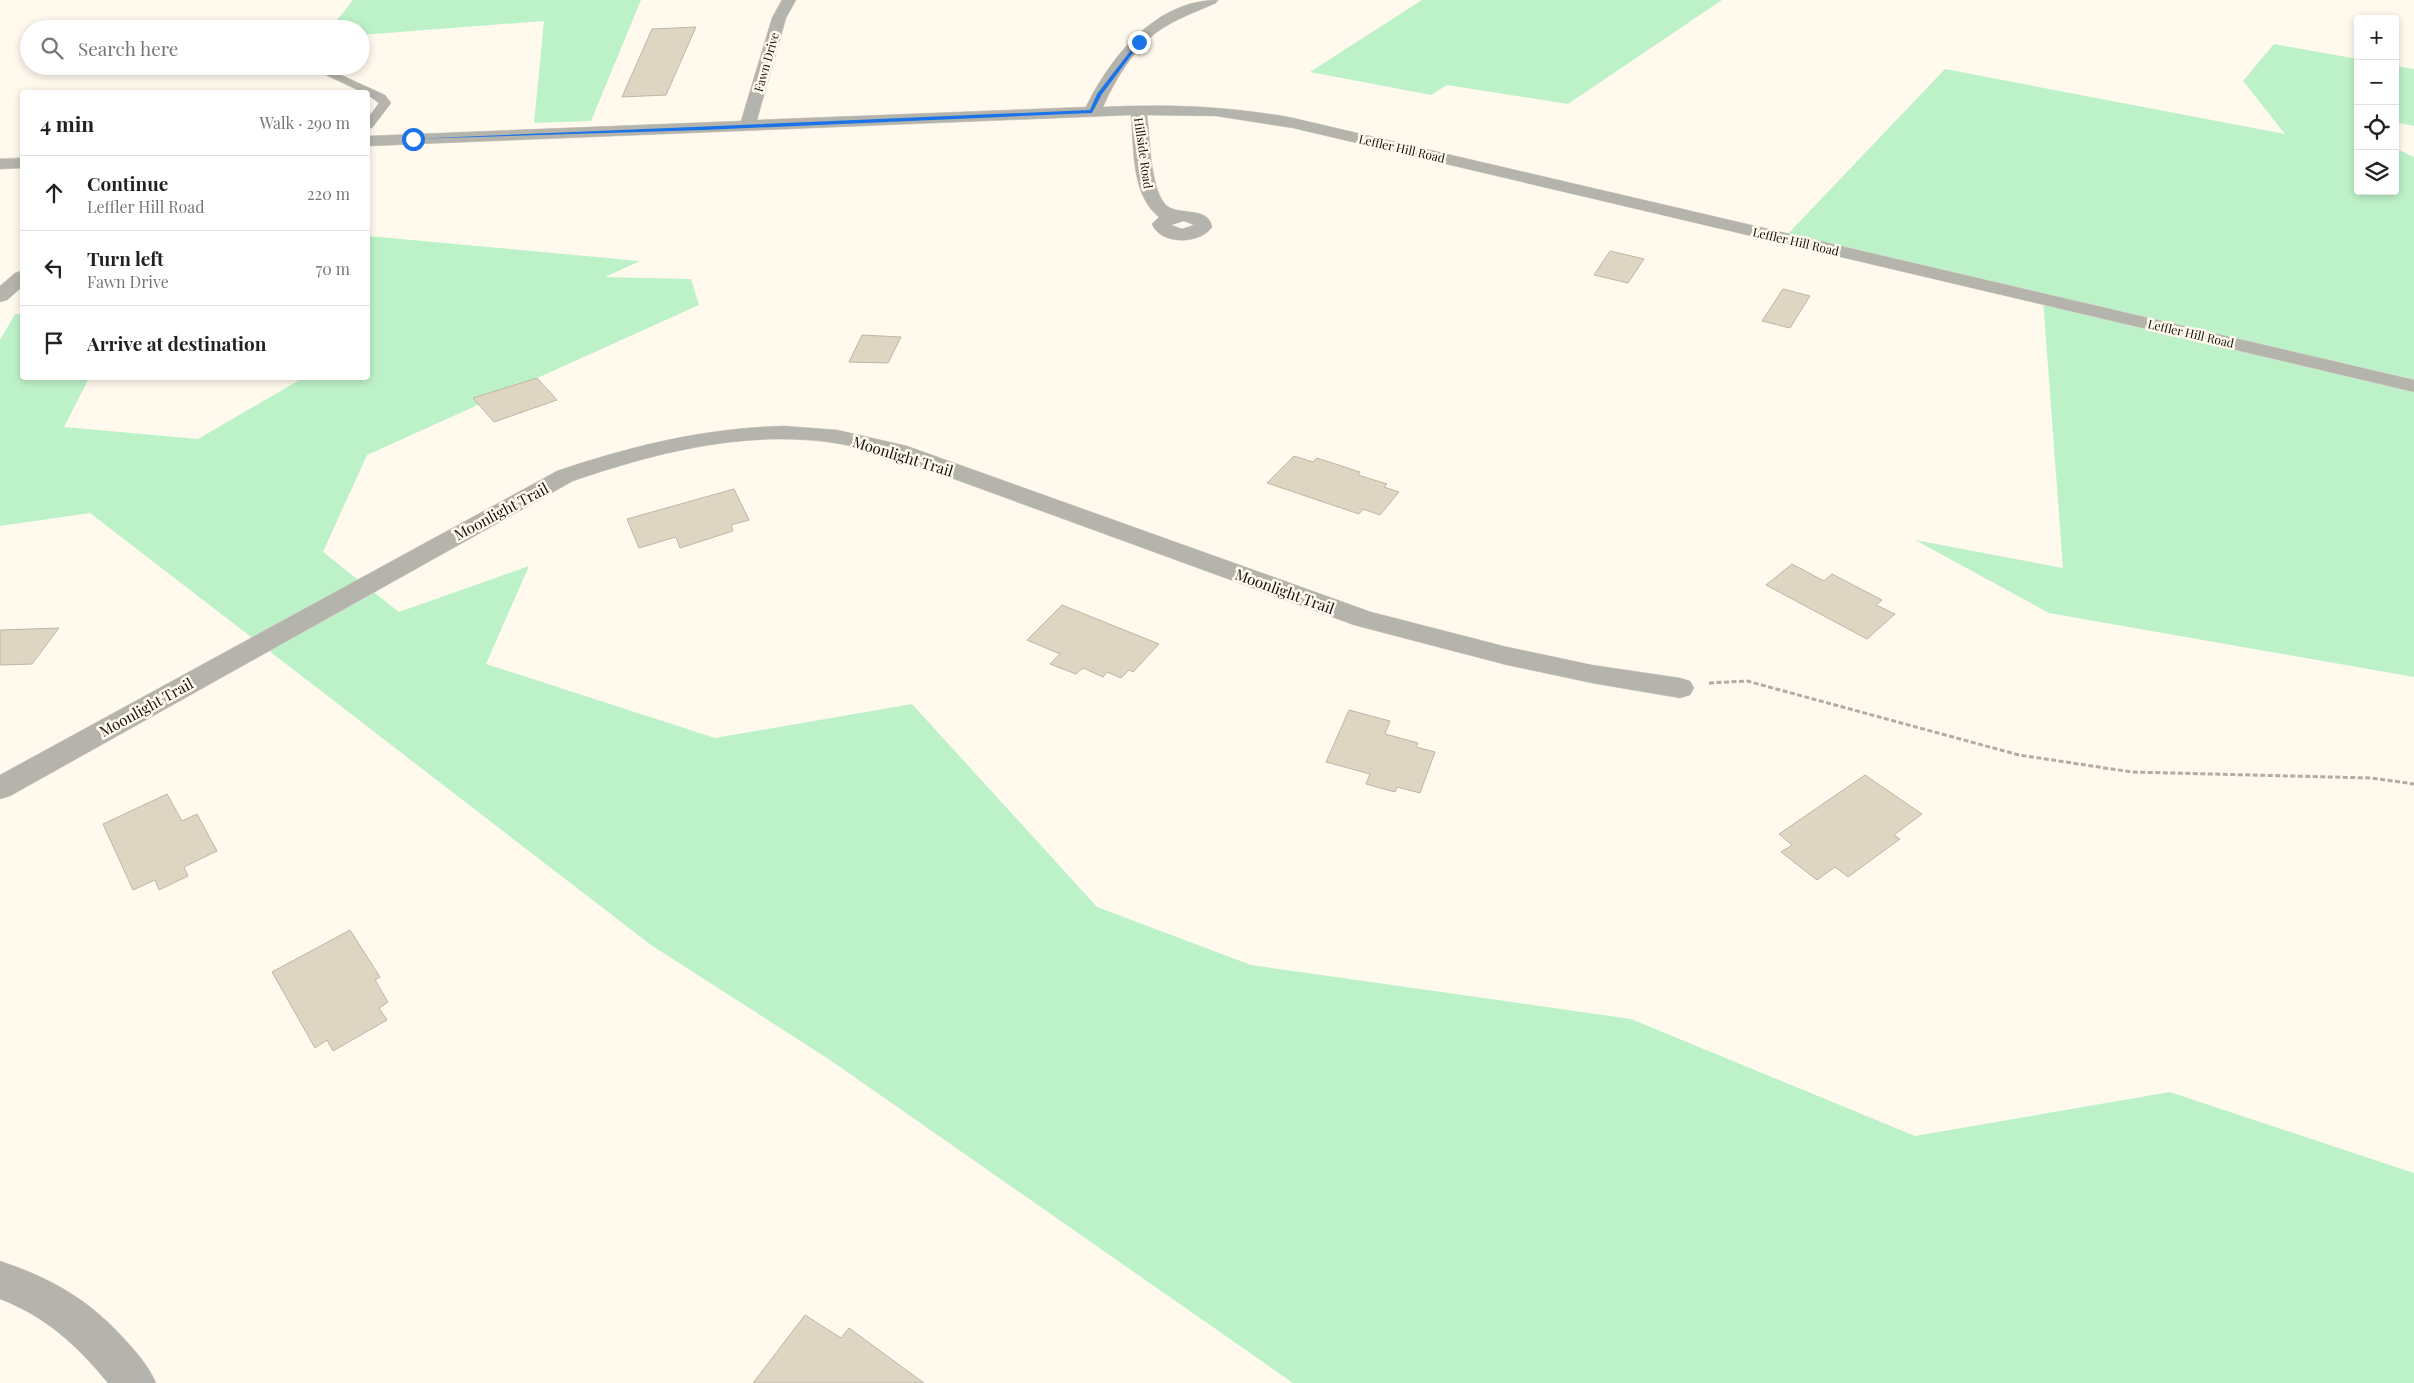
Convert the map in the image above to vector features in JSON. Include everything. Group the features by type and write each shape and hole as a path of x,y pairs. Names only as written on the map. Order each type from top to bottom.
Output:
{"street":[{"name":"Fawn Drive","path":"748,127 779,18 789,0"},
{"path":"1092,112 1100,94 1139,42 1150,31 1211,0"},
{"name":"Leffler Hill Road","path":"370,141 1138,110 1229,112 1293,123 2414,386"},
{"name":"Hillside Road","path":"1138,110 1148,189 1158,207 1171,217"},
{"path":"0,164 20,163"},
{"path":"0,296 20,279"},
{"name":"Moonlight Trail","path":"0,788 565,476 622,456 672,444 760,433 816,434 856,439 899,451 1362,619 1507,656 1592,674 1680,688"},
{"path":"0,1280 27,1288 70,1313 108,1349 135,1383"}],"lane":[{"path":"336,75 368,90"},
{"path":"370,91 381,96 385,102 370,122"}],"path":[{"path":"1680,688 1724,681 1747,681 2019,755 2132,772 2371,778 2414,784"}],"green space":[{"path":"353,0 641,0 591,121 534,123 544,21 370,34 370,20 337,20"},
{"path":"1422,0 1722,0 1568,104 1447,85 1431,95 1310,72"},
{"path":"2274,44 2354,58 2354,195 2399,195 2399,150 2414,157 2414,677 2049,613 1915,540 2063,568 2043,299 1785,237 1945,69 2285,134 2243,81"},
{"path":"2399,67 2414,69 2414,126 2399,123"},
{"path":"370,236 640,261 605,277 691,279 699,305 367,455 323,552 399,612 529,566 486,664 715,738 912,704 1097,907 1251,965 1631,1019 1915,1136 2170,1092 2414,1173 2414,1383 1293,1383 830,1060 651,945 90,513 0,526 0,340 15,314 20,314 20,380 88,380 64,427 198,439 300,380 370,380"}],"building":[{"path":"696,27 666,95 622,97 652,29"},
{"path":"1610,251 1644,259 1628,283 1594,275"},
{"path":"1783,289 1810,296 1790,328 1762,321"},
{"path":"862,335 901,337 888,363 849,362"},
{"path":"537,378 557,400 494,422 473,398"},
{"path":"1294,456 1313,462 1317,458 1360,472 1358,475 1387,484 1384,487 1399,492 1380,515 1363,509 1359,514 1267,483"},
{"path":"734,489 749,520 731,525 733,531 680,548 676,537 639,548 627,519"},
{"path":"1792,564 1824,581 1832,574 1882,600 1876,605 1895,614 1867,639 1766,585"},
{"path":"1062,605 1159,644 1133,672 1129,670 1121,678 1107,672 1103,677 1083,668 1076,674 1050,664 1060,654 1027,640"},
{"path":"59,628 32,664 0,665 0,630"},
{"path":"1349,710 1390,721 1385,734 1418,743 1416,747 1435,752 1420,793 1397,787 1395,792 1366,784 1370,774 1326,762"},
{"path":"1865,775 1922,814 1894,835 1900,839 1848,877 1835,867 1817,880 1781,852 1792,845 1779,834"},
{"path":"167,794 182,821 197,814 217,851 184,867 188,876 159,890 155,880 133,890 103,824"},
{"path":"350,930 380,977 375,980 388,1002 379,1008 387,1020 333,1051 327,1040 315,1048 272,972"},
{"path":"805,1315 841,1338 849,1328 924,1383 753,1383"}],"route":[{"path":"413,139 704,129 1092,112 1100,94 1139,42"}]}
